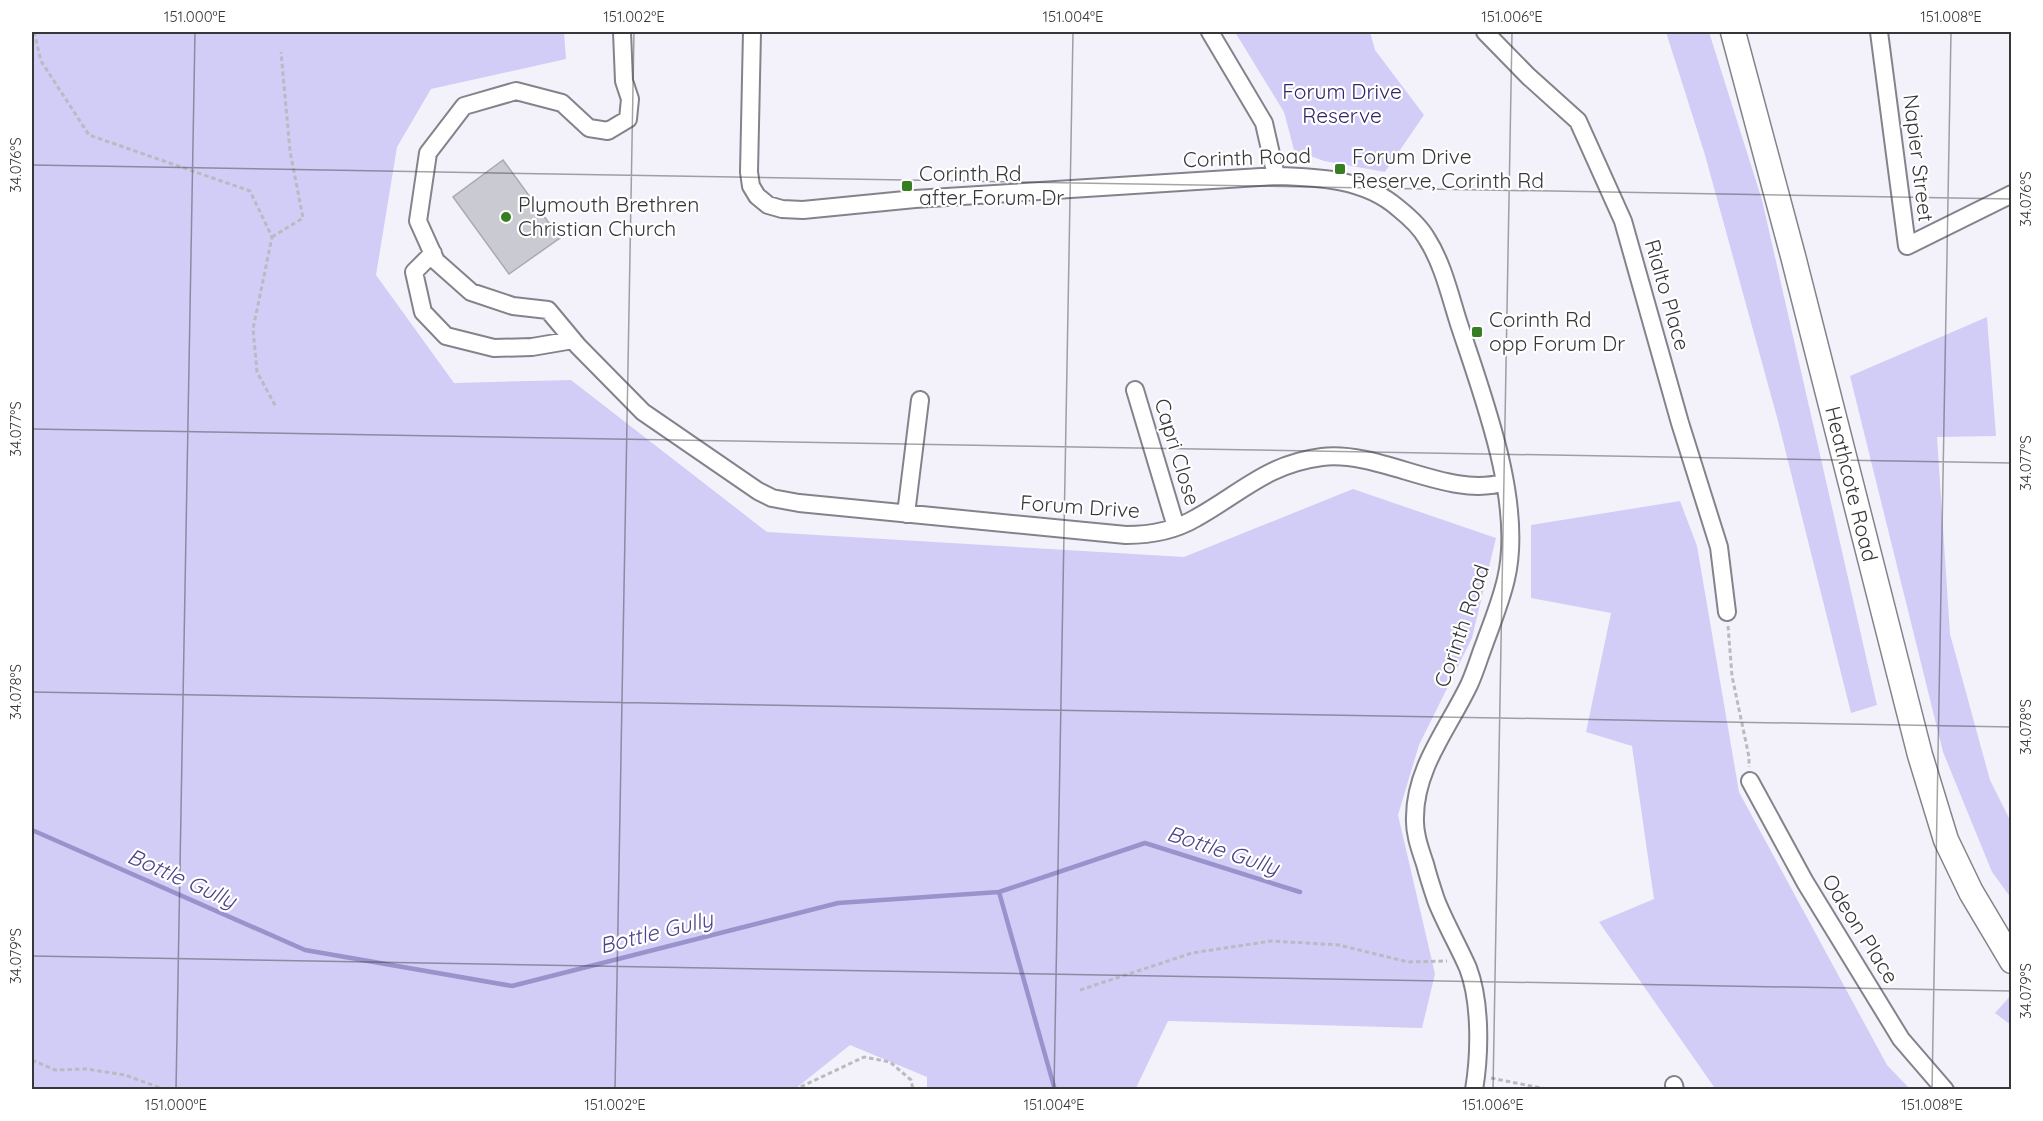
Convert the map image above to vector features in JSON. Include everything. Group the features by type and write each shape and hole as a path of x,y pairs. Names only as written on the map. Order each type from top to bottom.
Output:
{"highway":[{"name":"Heathcote Road","path":"1733,32 1793,256 1920,755 1946,840 1971,892 2012,961"},
{"name":"Heathcote Road","path":"1993,927 2012,946"}],"street":[{"name":"Forum Drive","path":"622,32 624,81 630,99 628,119 608,130 589,128 562,103 516,91 464,106 428,153 418,221 436,261 471,292 513,306 548,310 573,340 643,412 758,491 785,501 1125,535 1152,534 1176,527 1194,519 1274,469 1299,461 1324,457 1346,457 1466,485 1494,486 1505,482"},
{"name":"Corinth Road","path":"752,32 749,172 751,186 757,196 768,205 782,209 803,210 915,199 1276,176 1310,177 1341,181 1371,190 1397,206 1426,237 1438,260 1479,384 1505,482 1511,545 1506,578 1495,615 1469,684 1429,760 1416,798 1414,819 1418,843 1436,901 1471,981 1478,1029 1479,1055 1474,1089"},
{"path":"1210,32 1264,123 1276,176"},
{"name":"Rialto Place","path":"1485,32 1528,76 1578,121 1623,221 1680,423 1719,547 1727,612"},
{"name":"Napier Street","path":"1879,32 1907,246 2012,194"},
{"path":"433,253 414,272 423,312 446,336 494,348 532,347 573,340"},
{"name":"Capri Close","path":"1135,390 1176,527"},
{"path":"906,514 920,400"},
{"name":"Odeon Place","path":"1750,781 1804,882 1901,1039 1945,1089"}],"path":[{"path":"34,32 41,60 89,135 250,190 272,237 254,329 257,372 276,406"},
{"path":"272,237 303,218 290,151 281,51"},
{"path":"1727,612 1732,676 1749,757 1750,781"},
{"path":"1080,990 1192,953 1271,941 1339,945 1408,962 1464,961"},
{"path":"794,1089 864,1057 890,1062 911,1080 914,1089"},
{"path":"32,1060 56,1070 86,1069 124,1075 166,1089"},
{"path":"1491,1078 1551,1089"}],"green space":[{"path":"32,32 564,32 566,59 431,89 397,147 376,275 454,383 571,380 767,532 1184,557 1353,489 1496,538 1472,638 1419,745 1398,815 1435,974 1422,1028 1168,1021 1135,1090 927,1089 927,1077 850,1045 795,1089 32,1089"},
{"name":"Forum Drive Reserve","path":"1235,32 1370,32 1375,50 1424,115 1385,172 1324,161 1294,150 1284,112"},
{"path":"1666,32 1709,32 1762,200 1877,705 1851,713 1778,421 1705,155"},
{"path":"1987,317 1996,436 1937,437 1950,634 1990,780 2011,822 2011,898 1992,872 1943,752 1850,376"},
{"path":"1680,501 1697,546 1739,792 1887,1065 1910,1089 1764,1090 1762,1088 1714,1087 1599,922 1654,899 1632,746 1586,732 1611,613 1531,598 1531,525"},
{"path":"2012,995 2011,1025 1995,1013"}],"building":[{"name":"Plymouth Brethren Christian Church","path":"503,160 560,238 509,274 453,197"}],"waterway":[{"name":"Bottle Gully","path":"32,830 305,950 512,986 838,903 999,892 1145,843 1300,892"},
{"path":"999,892 1055,1090"}],"place":[{"name":"Forum Drive Reserve, Corinth Rd","path":"1340,169"},
{"name":"Corinth Rd after Forum Dr","path":"907,186"},
{"name":"Plymouth Brethren Christian Church","path":"506,217"},
{"name":"Corinth Rd opp Forum Dr","path":"1477,332"}]}
